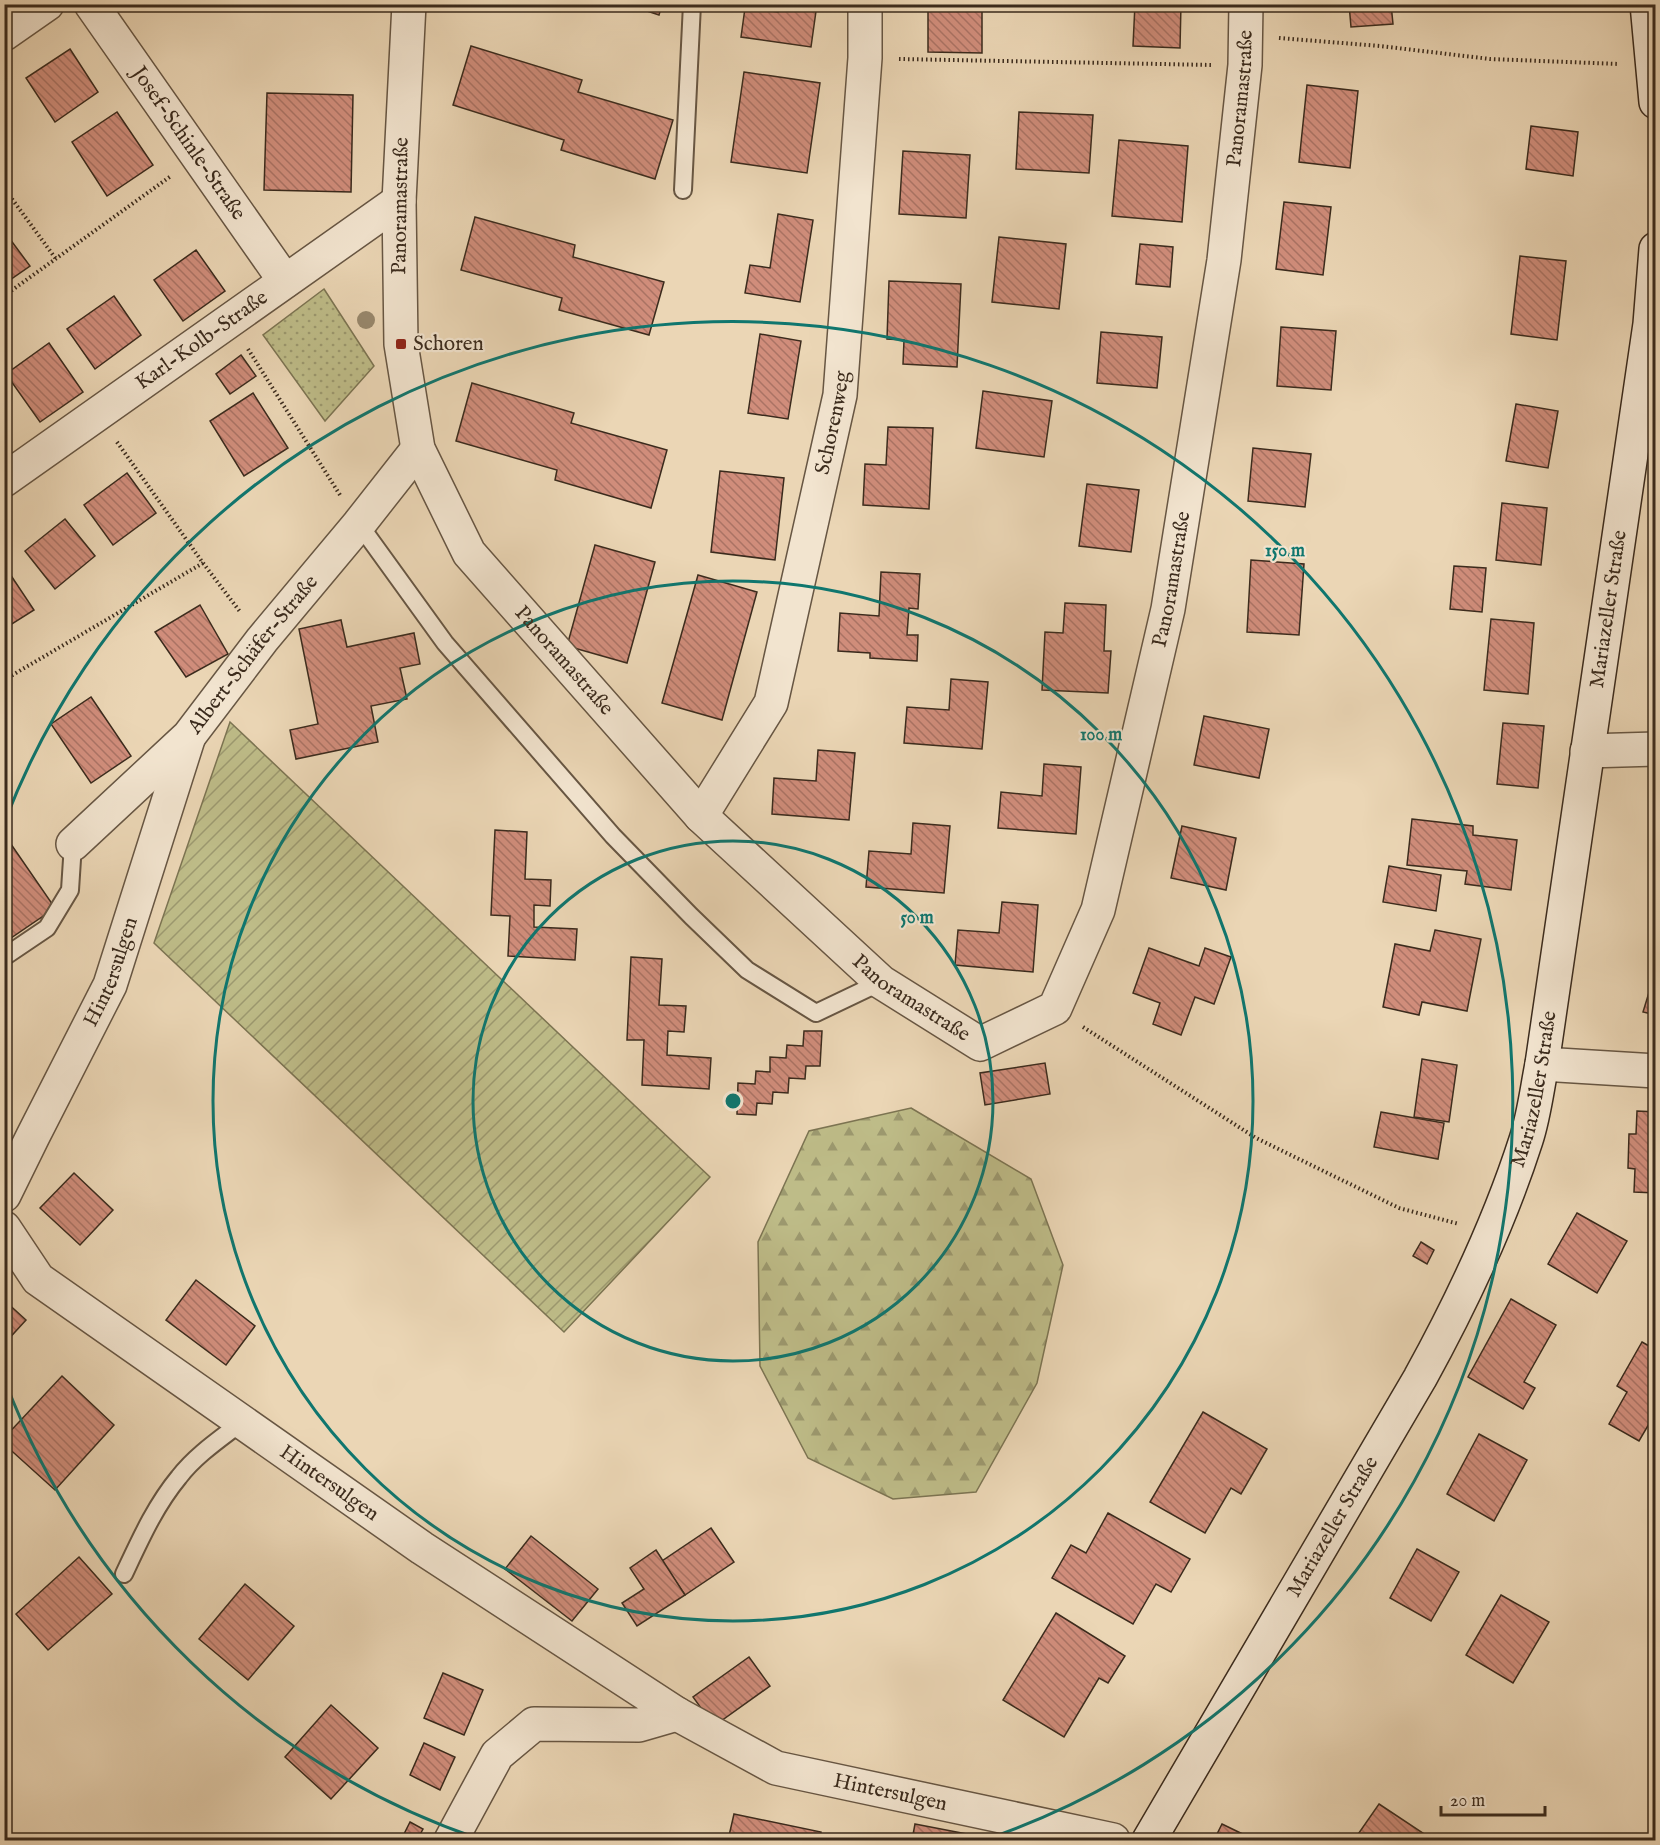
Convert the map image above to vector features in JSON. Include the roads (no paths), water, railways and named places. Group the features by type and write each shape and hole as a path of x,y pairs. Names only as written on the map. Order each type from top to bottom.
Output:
{"street":[{"path":"4,34 47,4"},
{"name":"Josef-Schinle-Straße","path":"91,4 285,281"},
{"name":"Panoramastraße","path":"409,4 399,201 401,344 418,449 469,553 701,816 881,982 980,1044 1055,1008 1098,910 1168,609 1224,260 1246,35"},
{"name":"Schorenweg","path":"701,816 771,703 840,395 865,58 865,4"},
{"path":"1647,4 1656,102"},
{"name":"Karl-Kolb-Straße","path":"4,480 399,201"},
{"name":"Mariazeller Straße","path":"1149,1840 1458,1310 1492,1233 1527,1138 1542,1064 1650,324 1656,249"},
{"name":"Albert-Schäfer-Straße","path":"73,844 189,736 262,640 418,449"},
{"name":"Hintersulgen","path":"4,1195 110,986 189,736"},
{"path":"1587,750 1656,749"},
{"path":"1542,1064 1656,1071"},
{"name":"Hintersulgen","path":"4,1228 38,1279 422,1548 676,1714 776,1768 1113,1840"},
{"path":"451,1840 497,1755 534,1724 639,1725 676,1714"}],"lane":[{"path":"682,190 692,4"},
{"path":"359,524 445,643 605,827 747,970 816,1013 881,982"},
{"path":"4,957 46,928 70,890 73,844"},
{"path":"124,1574 154,1512 179,1475 205,1450 242,1422"}],"place":[{"name":"Schoren","path":"401,344"}]}
